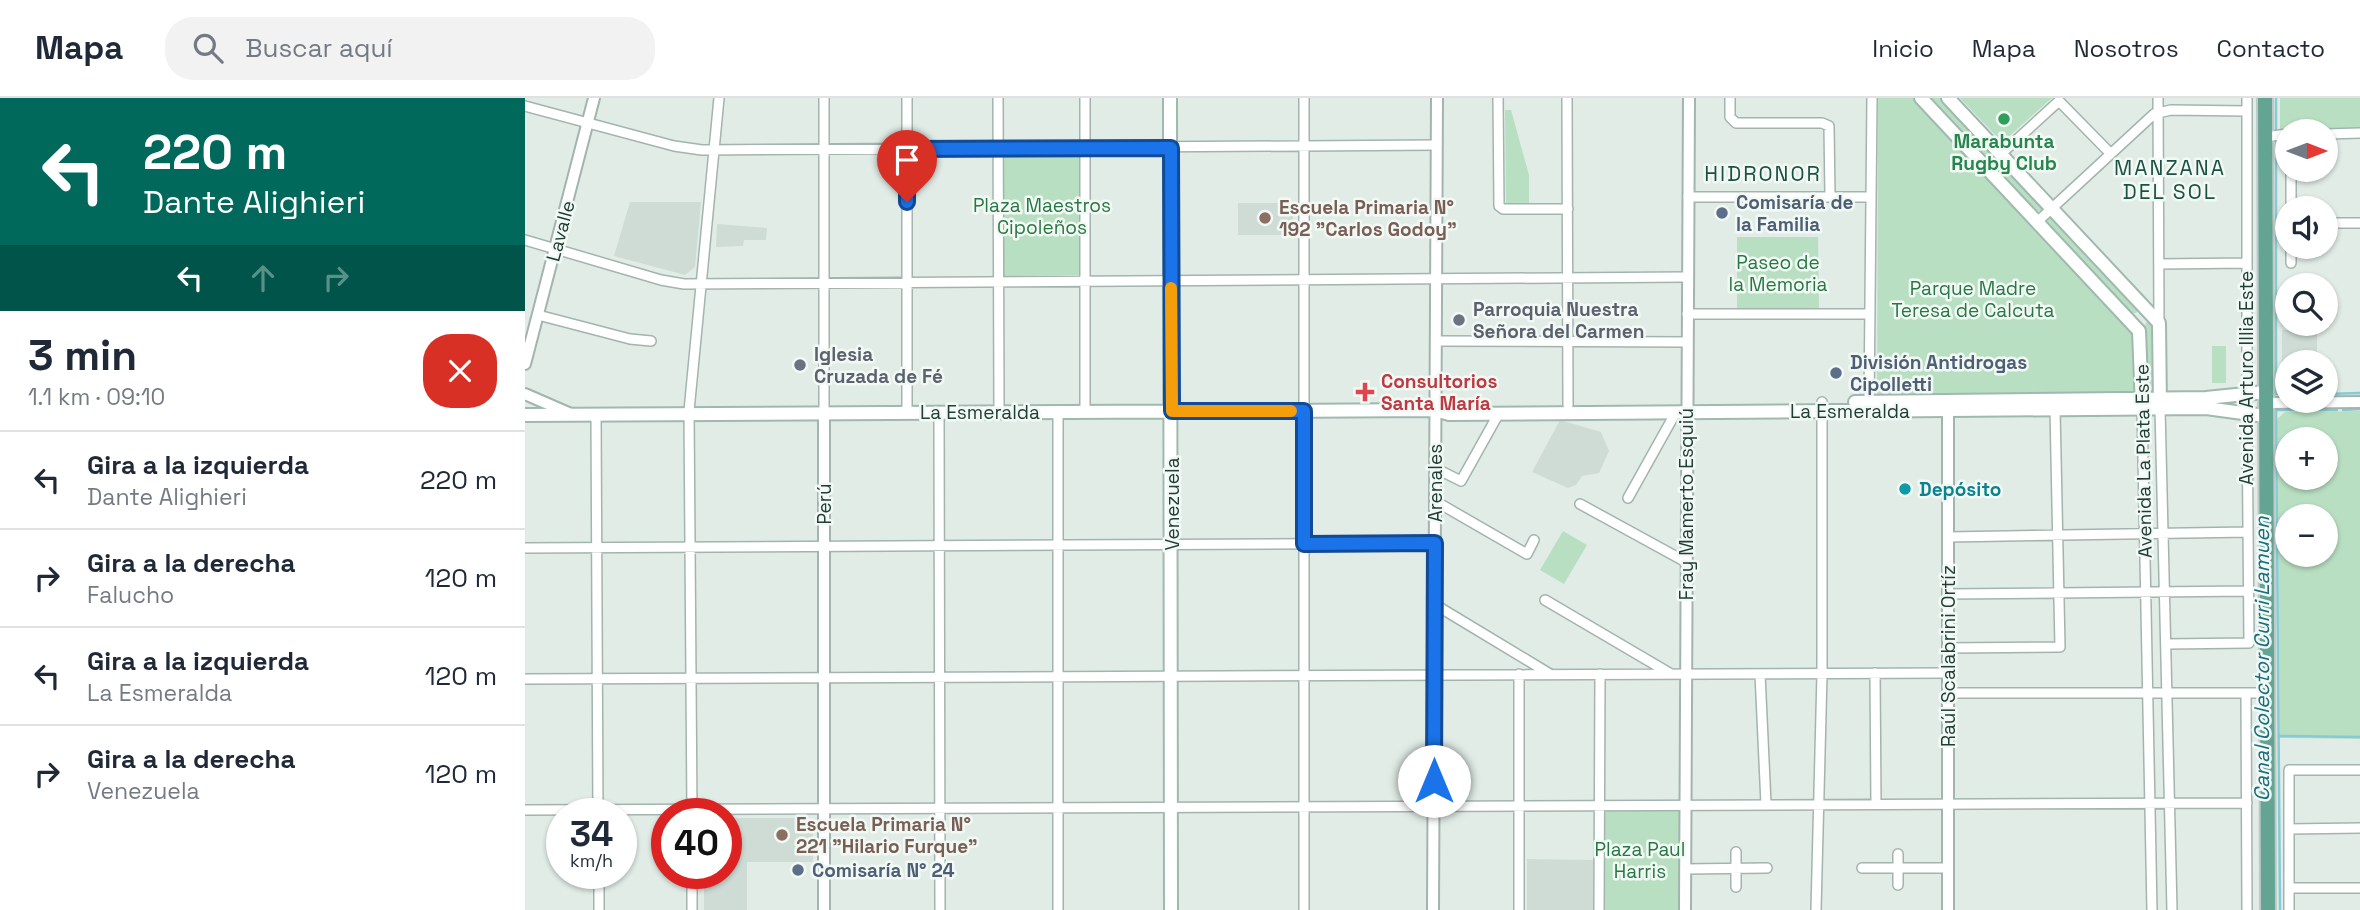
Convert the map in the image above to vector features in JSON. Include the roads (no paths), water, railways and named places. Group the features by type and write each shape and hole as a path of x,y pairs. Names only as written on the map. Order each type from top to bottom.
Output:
{"main road":[{"name":"Venezuela","path":"1170,98 1171,910"},
{"name":"Avenida La Plata Este","path":"1921,98 2138,329 2141,337 2142,404"},
{"path":"1948,98 2157,321"},
{"name":"Avenida Arturo Illia Este","path":"2265,98 2268,910"},
{"path":"2141,337 2142,321 2148,317 2157,321"},
{"name":"Avenida La Plata Este","path":"2157,321 2160,404"},
{"name":"La Esmeralda","path":"2160,404 2247,395 2265,403"},
{"name":"La Esmeralda","path":"1435,410 1449,414 2160,404 2247,412 2265,403"},
{"name":"La Esmeralda","path":"1948,406 2055,409 2142,404"},
{"name":"La Esmeralda","path":"525,415 1435,410 1449,406 1568,405 1683,409"}],"street":[{"name":"Lavalle","path":"525,364 594,98"},
{"path":"692,798 689,414 719,98"},
{"name":"Perú","path":"824,98 824,910"},
{"path":"907,98 907,412"},
{"path":"998,98 999,412"},
{"path":"1085,98 1085,411"},
{"path":"1304,98 1304,910"},
{"name":"Arenales","path":"1433,910 1437,98"},
{"path":"1498,98 1499,206 1503,209 1568,209"},
{"path":"1567,98 1568,405"},
{"name":"Fray Mamerto Esquiú","path":"1685,910 1686,562 1683,409 1687,342 1689,98"},
{"path":"1730,98 1731,120 1736,123 1822,123 1829,126 1830,197"},
{"path":"1869,406 1872,98"},
{"path":"2157,321 2158,98"},
{"path":"2247,98 2247,395"},
{"path":"2001,154 2059,101 2110,153"},
{"path":"525,106 674,146 714,150 1437,145"},
{"path":"2037,222 2158,111 2247,111"},
{"path":"2338,134 2360,133"},
{"path":"2265,137 2275,136"},
{"path":"1688,197 1871,197"},
{"path":"2338,223 2360,223"},
{"path":"525,240 667,282 701,284 1688,277"},
{"path":"2159,264 2247,263"},
{"path":"1687,314 1870,314"},
{"path":"538,315 630,339 652,341"},
{"path":"1436,341 1687,342"},
{"path":"525,394 571,414"},
{"name":"La Esmeralda","path":"2265,403 2360,402"},
{"name":"Avenida La Plata Este","path":"2142,404 2151,910"},
{"name":"Avenida La Plata Este","path":"2160,404 2172,910"},
{"name":"Raúl Scalabrini Ortíz","path":"1948,406 1948,910"},
{"path":"1816,910 1822,674 1822,407"},
{"path":"1628,498 1683,409"},
{"path":"1948,648 2060,647 2055,409"},
{"path":"1058,411 1058,910"},
{"path":"939,412 940,910"},
{"path":"2166,644 2249,643 2247,412"},
{"path":"1435,468 1461,481 1499,413"},
{"path":"596,414 598,798"},
{"path":"1435,500 1527,554 1534,540"},
{"path":"1580,504 1686,562"},
{"path":"1948,537 2248,533"},
{"path":"525,548 1435,543"},
{"path":"1948,594 2248,591"},
{"path":"1545,600 1671,674"},
{"path":"1434,604 1550,674"},
{"path":"1875,673 1876,804"},
{"path":"525,679 1948,673"},
{"path":"1519,674 1519,910"},
{"path":"1599,910 1600,674"},
{"path":"1759,674 1766,804"},
{"path":"1948,693 2267,693"},
{"path":"2246,693 2247,910"},
{"path":"2289,910 2289,770 2360,770"},
{"path":"742,811 2247,803"},
{"path":"525,810 546,811"},
{"path":"2289,829 2360,828"},
{"path":"1736,852 1736,887"},
{"path":"1898,854 1898,885"},
{"path":"1685,869 1767,868"},
{"path":"1862,868 1948,868"},
{"path":"2289,888 2360,888"},
{"path":"599,889 599,910"},
{"path":"692,889 692,910"}],"waterway":[{"name":"Canal Colector Curri Lamuen","path":"2276,98 2276,119"},
{"name":"Canal Colector Curri Lamuen","path":"2276,182 2276,350"},
{"path":"2338,394 2360,393"},
{"path":"2343,410 2360,409"},
{"name":"Canal Colector Curri Lamuen","path":"2276,413 2280,910"},
{"path":"2279,736 2360,737"}],"place":[{"name":"Marabunta Rugby Club","path":"2004,119"},
{"name":"Comisaría de la Familia","path":"1722,213"},
{"name":"Escuela Primaria N° 192 \"Carlos Godoy\"","path":"1265,218"},
{"name":"Parroquia Nuestra Señora del Carmen","path":"1459,320"},
{"name":"Iglesia Cruzada de Fé","path":"800,365"},
{"name":"División Antidrogas Cipolletti","path":"1836,373"},
{"name":"Consultorios Santa María","path":"1365,392"},
{"name":"Depósito","path":"1905,489"},
{"name":"Escuela Primaria N° 221 \"Hilario Furque\"","path":"782,835"},
{"name":"Comisaría N° 24","path":"798,870"}],"district":[{"name":"HIDRONOR","path":"1763,174"},
{"name":"MANZANA DEL SOL","path":"2170,180"}],"park label":[{"name":"Plaza Maestros Cipoleños","path":"1042,216"},
{"name":"Paseo de la Memoria","path":"1778,273"},
{"name":"Parque Madre Teresa de Calcuta","path":"1973,299"},
{"name":"Plaza Paul Harris","path":"1640,860"}]}
